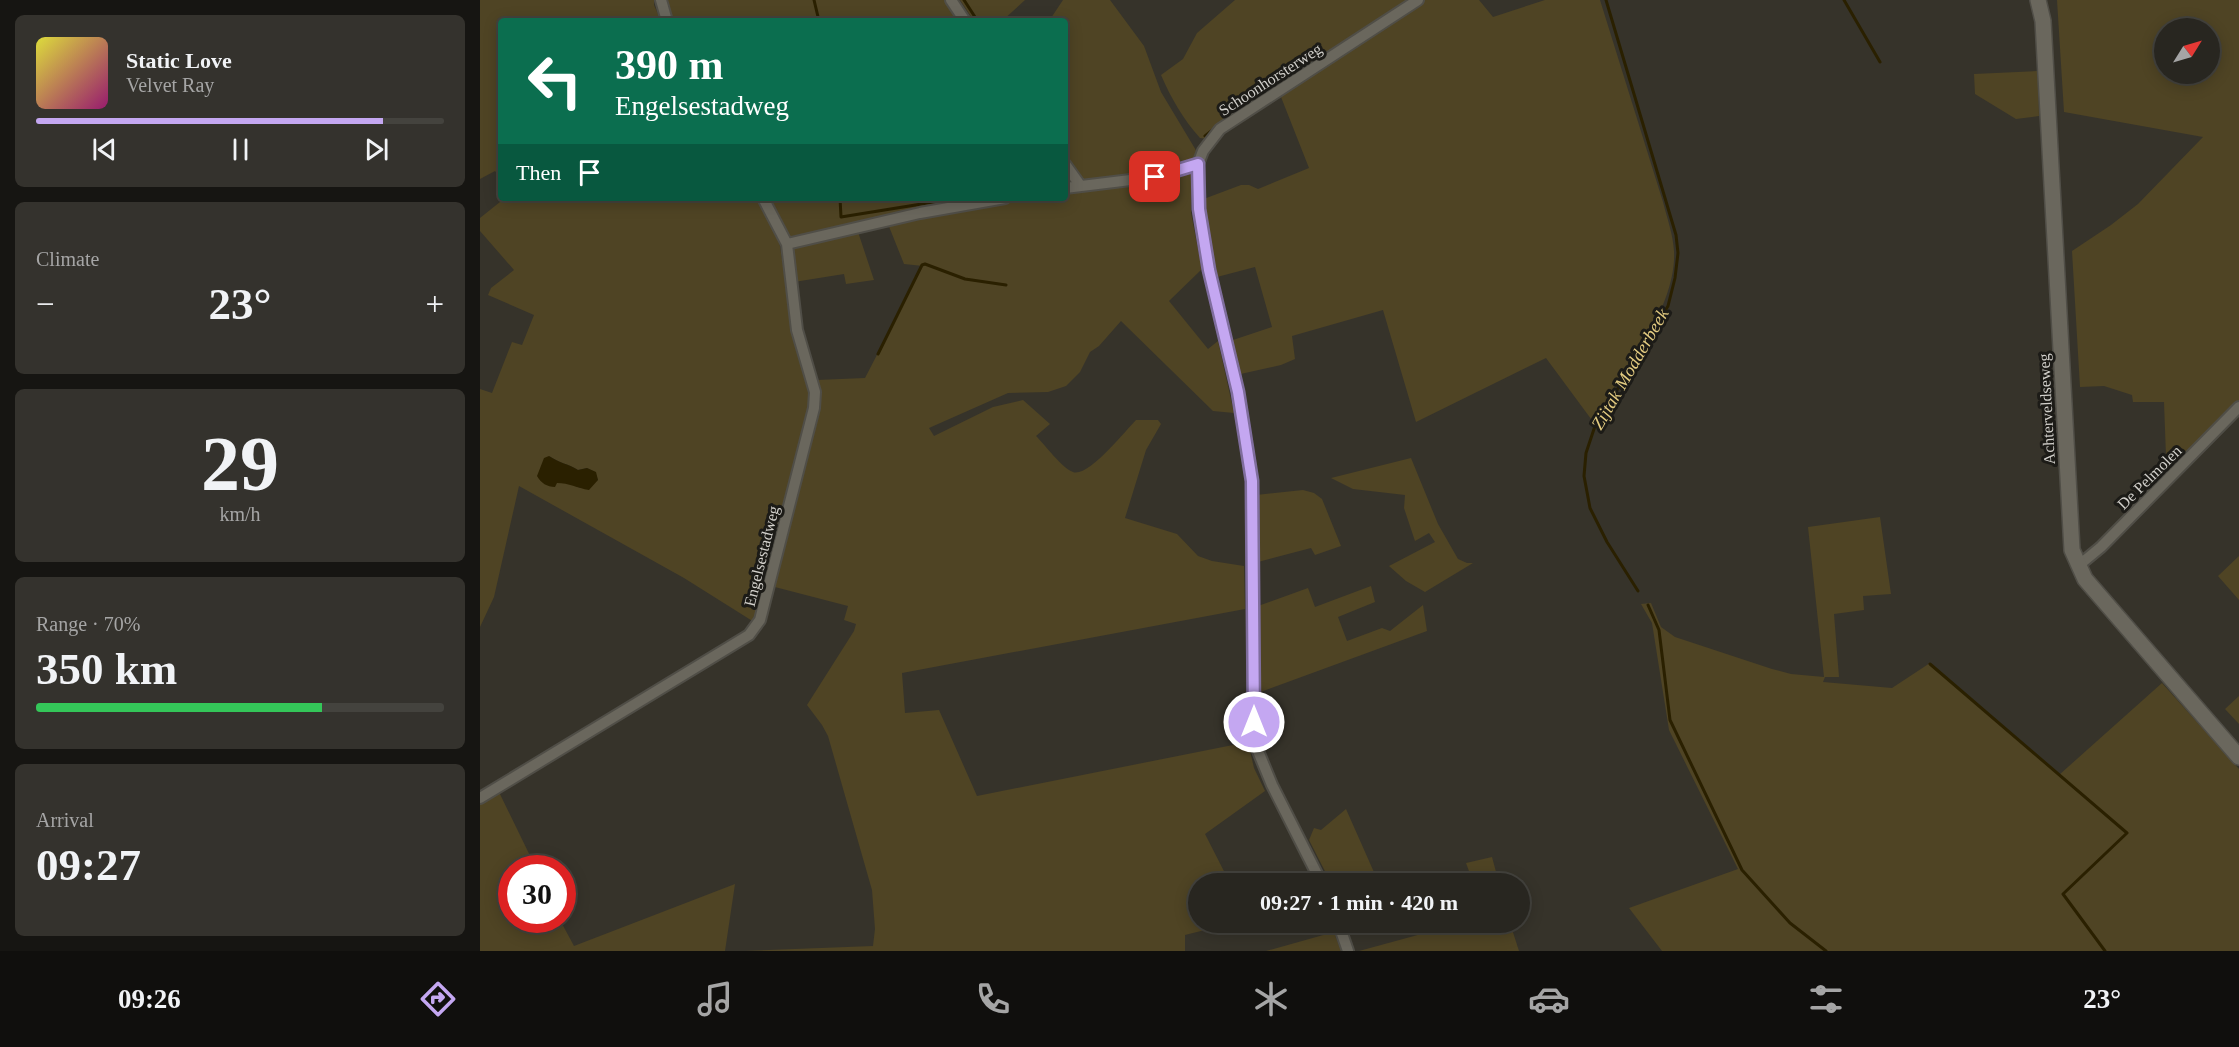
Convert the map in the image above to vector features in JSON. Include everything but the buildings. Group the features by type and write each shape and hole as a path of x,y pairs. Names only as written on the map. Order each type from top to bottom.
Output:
{"street":[{"path":"662,0 666,18"},
{"path":"951,0 963,18"},
{"name":"Schoonhorsterweg","path":"1198,164 1203,151 1220,129 1418,0"},
{"name":"Achterveldseweg","path":"2038,0 2043,21 2072,550 2085,579 2239,756"},
{"path":"1068,187 1155,177 1198,164 1200,219 1209,270 1238,392 1252,481 1254,722 1258,751 1272,785 1316,873"},
{"path":"1068,168 1080,185"},
{"name":"Engelsestadweg","path":"480,798 749,634 760,620 814,408 815,392 797,330 787,244 765,201"},
{"path":"787,244 920,213 988,201"},
{"name":"De Pelmolen","path":"2078,566 2101,547 2239,407"},
{"path":"1342,933 1348,951"}],"shaded area":[{"path":"480,0 654,0 660,18 498,18 498,174 495,171 480,179"},
{"path":"661,0 951,0 962,18 666,18"},
{"path":"960,0 1025,0 1005,18 972,18"},
{"path":"1063,0 1110,0 1144,46 1161,92 1197,152 1193,160 1170,169 1083,181 1068,160 1068,18 1051,18"},
{"path":"1235,0 1410,0 1208,139 1200,138 1178,108 1161,75 1183,59 1197,33"},
{"path":"1423,0 1479,0 1493,17 1545,0 1600,0 1663,202 1674,251 1673,273 1657,318 1646,340 1594,423 1546,358 1416,422 1383,310 1292,336 1295,359 1281,365 1236,375 1230,341 1272,327 1255,267 1217,277 1201,200 1241,185 1249,185 1258,189 1309,168 1281,97 1298,82"},
{"path":"2057,0 2239,0 2239,404 2164,479 2161,479 2160,457 2166,456 2164,402 2133,402 2132,395 2104,386 2080,387 2072,251 2138,204 2203,137 2064,112"},
{"path":"2038,71 2039,116 2016,119 1975,94 1974,74"},
{"path":"1191,170 1191,213 1202,269 1169,301 1208,349 1218,341 1234,413 1213,411 1121,321 1099,346 1090,352 1080,372 1066,386 1048,392 1008,393 929,428 934,436 993,407 1023,400 1050,424 1036,436 1064,466 1073,472 1080,472 1097,461 1136,420 1158,420 1161,424 1146,450 1125,518 1177,534 1198,556 1212,561 1244,566 1245,609 902,673 905,713 939,710 977,796 1248,742 1254,768 1265,791 1205,834 1225,873 1188,873 1188,933 1193,933 1185,935 1185,951 745,951 873,946 875,929 872,890 828,736 807,705 854,631 856,624 844,620 848,606 771,586 817,407 820,389 817,380 865,378 923,266 904,264 888,224 958,207 999,201 1068,201 1068,190"},
{"path":"501,201 758,201 779,240 794,338 809,380 812,399 754,622 684,578 519,486 494,597 480,627 480,389 492,393 512,342 522,345 534,315 488,295 491,288 514,270 480,231 480,218","holes":["549,456 578,470 587,468 595,472 598,480 580,488 569,483 557,483"]},
{"path":"767,201 945,201 833,229 786,237"},
{"path":"858,232 874,280 846,284 844,274 794,282 790,251 795,246"},
{"path":"549,456 578,470 587,468 596,472 598,480 589,490 561,483 557,483 555,487 542,483 537,476 544,458"},
{"path":"1411,458 1438,524 1458,559 1473,563 1425,592 1406,581 1389,566 1435,542 1429,533 1415,541 1404,508 1405,495 1353,489 1331,478"},
{"path":"1303,490 1314,493 1322,499 1341,546 1315,555 1311,548 1258,562 1256,495"},
{"path":"1880,517 1891,594 1863,596 1864,610 1834,614 1839,677 1825,677 1823,682 1892,688 1930,663 2059,775 2162,683 2239,769 2239,951 1662,951 1629,908 1738,869 1669,730 1652,623 1641,604 1651,603 1661,627 1675,637 1772,669 1791,674 1824,677 1808,527"},
{"path":"2239,556 2239,600 2218,576"},
{"path":"1371,586 1375,602 1338,617 1347,641 1382,628 1390,631 1423,605 1427,631 1258,693 1258,606 1308,588 1315,607"},
{"path":"2239,696 2239,724 2225,709"},
{"path":"498,790 530,855 498,855 498,933 567,933 574,946 735,884 725,951 480,951 480,802"},
{"path":"1346,809 1374,873 1326,873 1309,840 1314,828 1321,830"},
{"path":"1492,857 1496,873 1470,873 1466,863"},
{"path":"1334,933 1341,951 1266,951"},
{"path":"1425,933 1513,933 1519,951 1359,951"}],"waterway":[{"path":"814,0 818,18"},
{"path":"964,0 975,17"},
{"name":"Zijtak Modderbeek","path":"1606,0 1676,235 1678,253 1668,306 1595,426 1586,453 1584,476 1590,508 1607,542 1638,591"},
{"path":"1844,0 1880,62"},
{"path":"1205,136 1233,114 1314,62"},
{"path":"840,201 841,217 934,202"},
{"path":"955,201 961,201"},
{"path":"878,354 922,265 925,264 965,279 1006,285"},
{"name":"Zijtak Modderbeek","path":"1648,605 1659,630 1670,720 1742,870 1790,923 1826,951"},
{"path":"1930,664 2127,833 2063,894 2105,951"}],"route":[{"path":"1155,177 1198,164 1199,209 1209,270 1238,392 1252,481 1254,722"}]}
